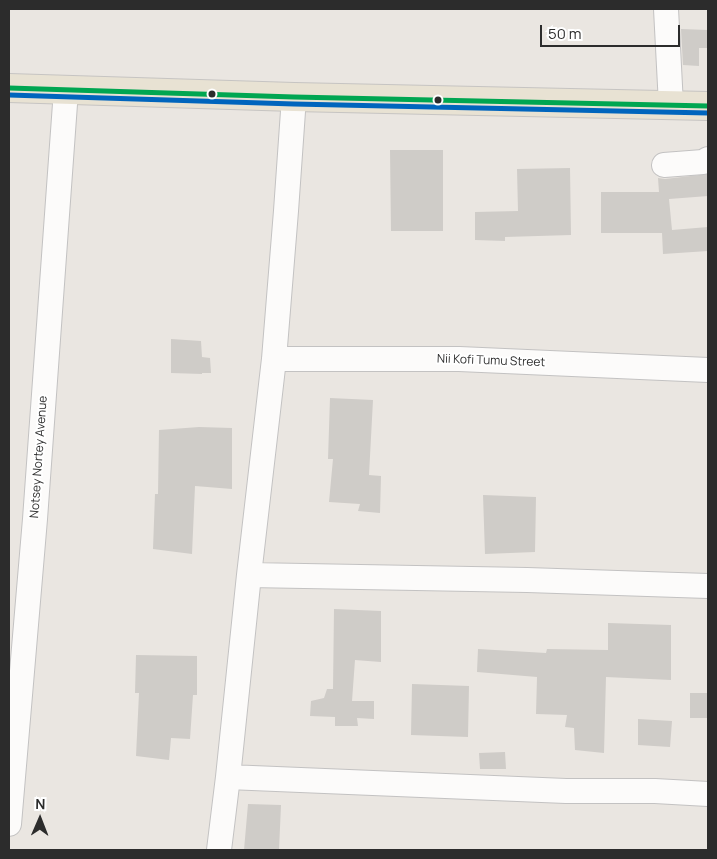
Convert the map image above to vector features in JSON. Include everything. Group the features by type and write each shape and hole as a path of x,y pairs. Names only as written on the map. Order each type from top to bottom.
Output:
{"main road":[{"path":"9,88 294,97 708,106"}],"street":[{"path":"666,9 671,105"},
{"name":"Notsey Nortey Avenue","path":"9,824 35,519 66,90"},
{"path":"219,850 274,359 294,97"},
{"path":"664,165 703,162 708,159"},
{"name":"Nii Kofi Tumu Street","path":"274,359 460,359 708,370"},
{"path":"249,575 708,586"},
{"path":"228,777 566,791 655,791 708,794"}],"building":[{"path":"681,29 708,30 708,48 699,48 699,66 683,65"},
{"path":"390,150 443,150 443,231 391,231"},
{"path":"570,168 571,235 505,237 505,241 475,240 475,212 518,211 517,169"},
{"path":"708,174 708,196 669,199 672,230 708,227 708,251 663,254 662,233 601,233 601,192 659,192 658,178 665,179"},
{"path":"171,339 201,341 202,357 210,358 211,373 171,373"},
{"path":"330,398 373,400 369,475 381,476 380,513 358,511 360,504 329,502 333,459 328,459"},
{"path":"199,427 232,428 232,489 195,486 192,554 153,549 155,494 158,494 159,430"},
{"path":"483,495 536,497 535,552 485,554"},
{"path":"334,609 381,611 381,662 355,660 352,701 374,701 374,719 357,718 358,726 335,726 335,717 310,716 311,701 324,698 327,689 333,689"},
{"path":"608,623 671,625 671,680 606,677 604,753 575,750 574,728 565,727 567,715 536,714 537,677 477,672 478,649 546,653 547,649 608,650"},
{"path":"136,655 197,656 197,695 193,695 190,739 171,738 169,760 136,756 139,693 135,693"},
{"path":"412,684 469,686 468,737 411,735"},
{"path":"690,693 708,693 708,718 690,718"},
{"path":"638,719 672,721 670,747 638,745"},
{"path":"505,752 506,769 480,769 479,753"},
{"path":"248,804 281,805 279,850 244,850"}],"transit line":[{"path":"9,88 294,97 708,106"},
{"path":"9,95 294,104 708,113"}]}
